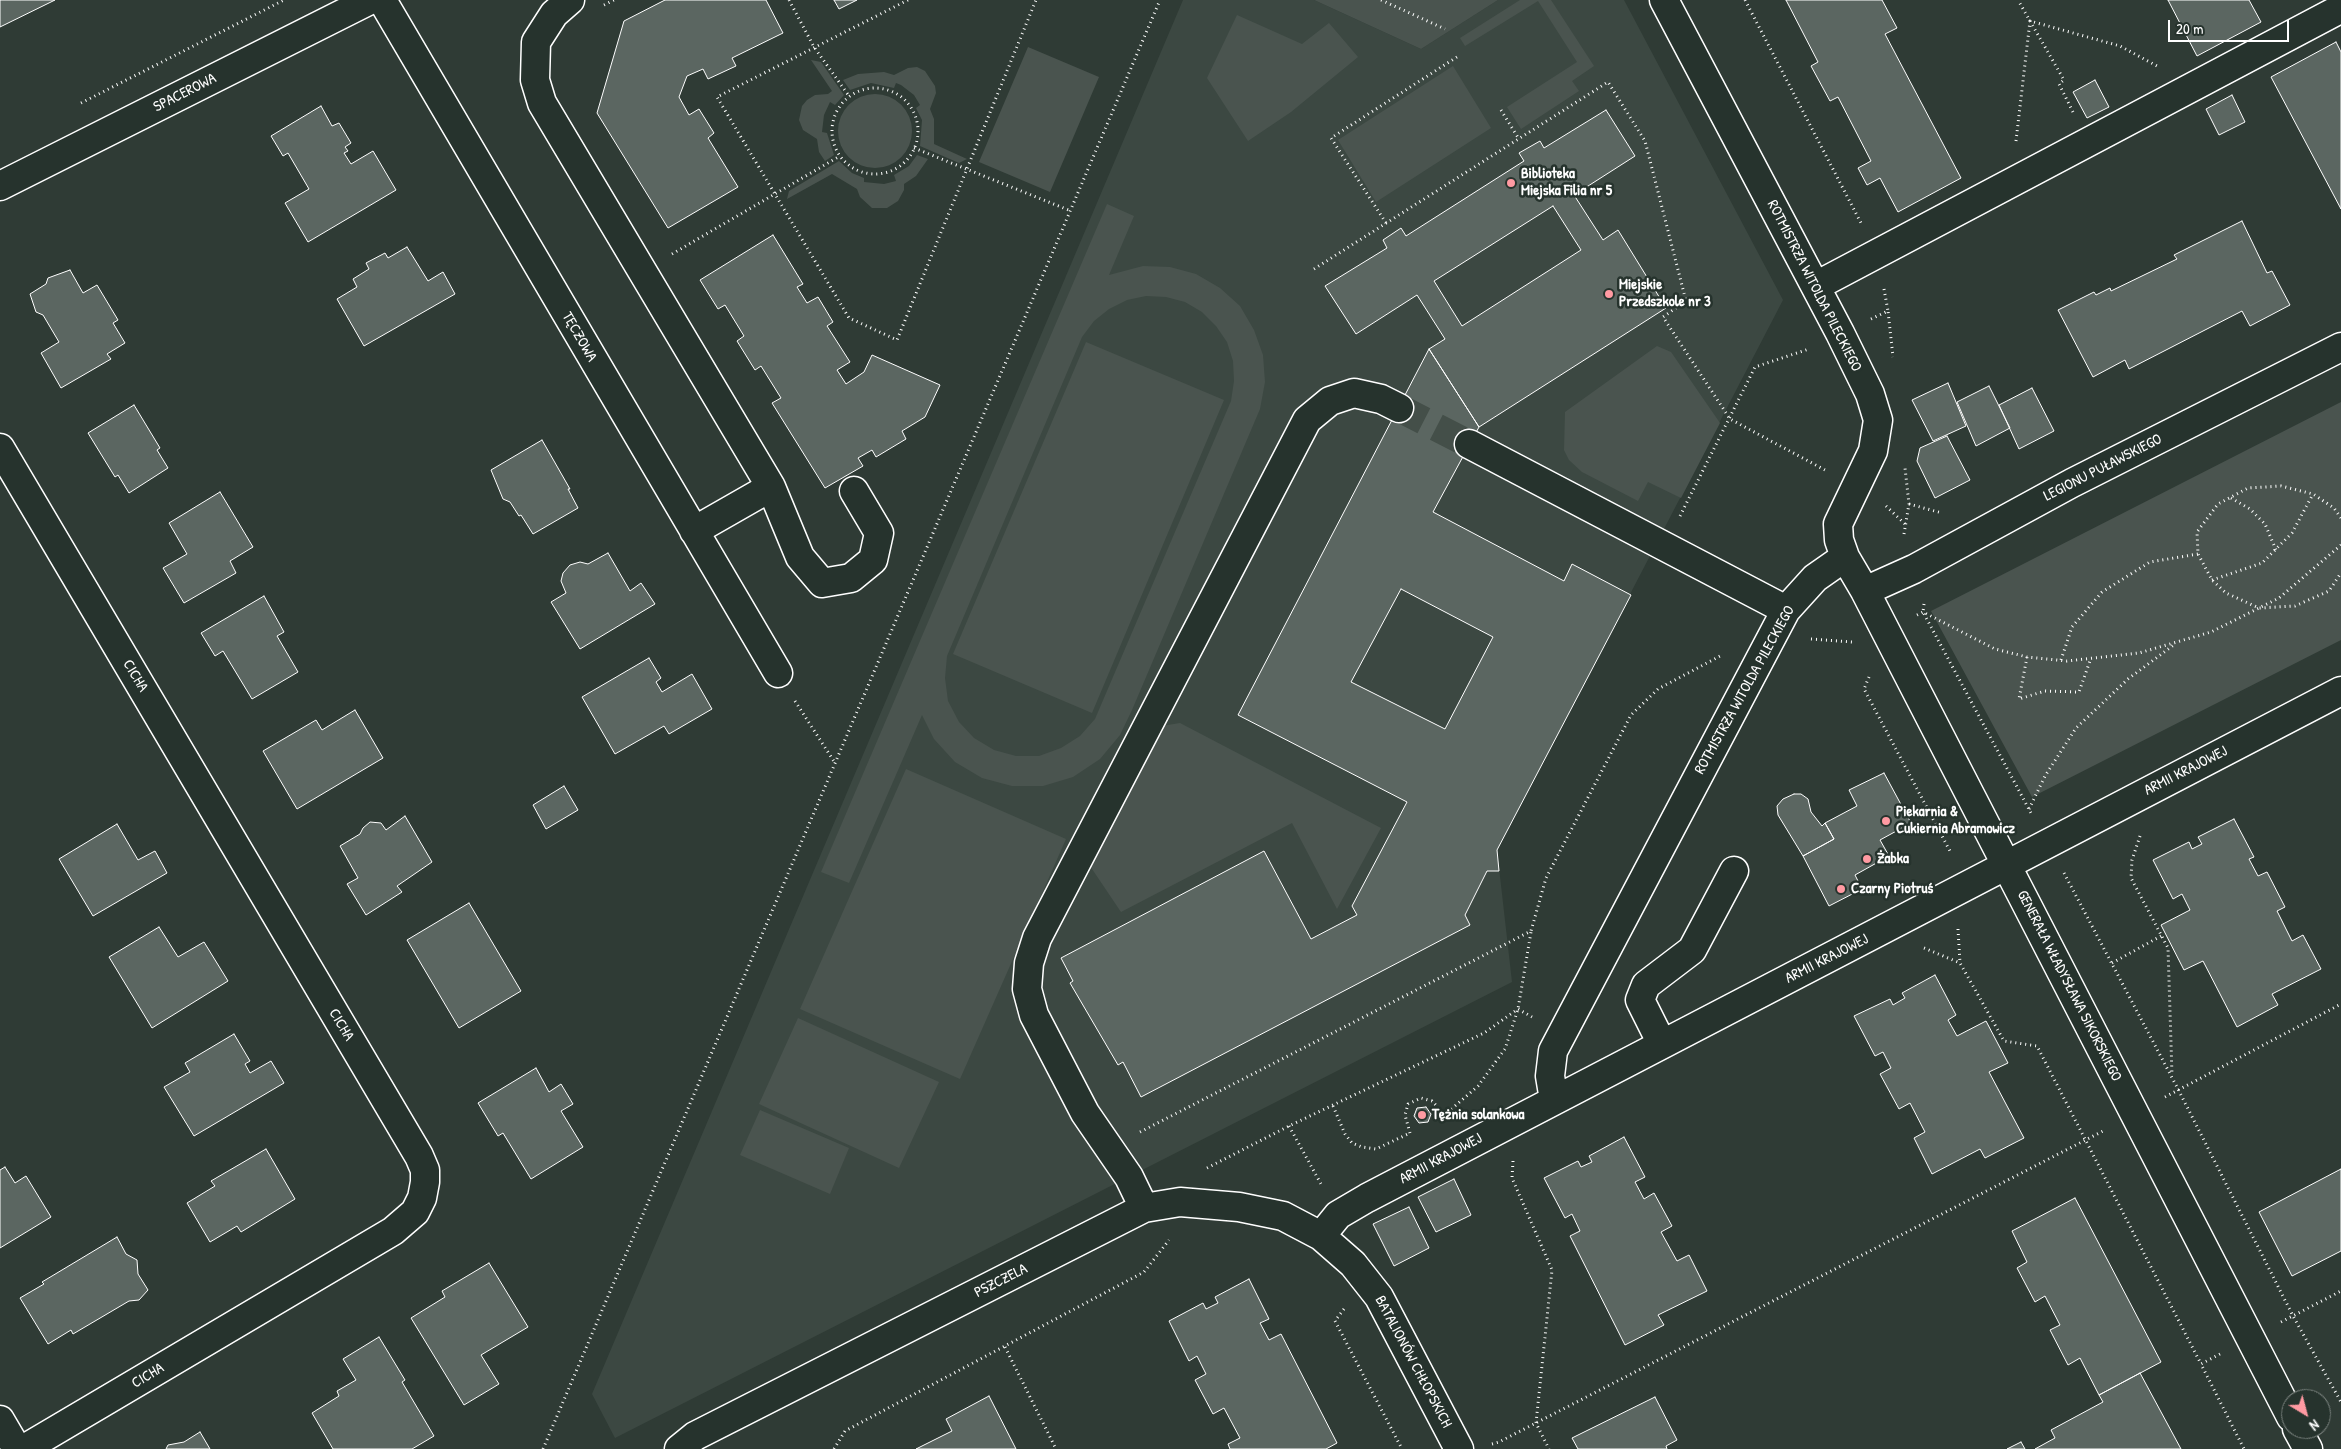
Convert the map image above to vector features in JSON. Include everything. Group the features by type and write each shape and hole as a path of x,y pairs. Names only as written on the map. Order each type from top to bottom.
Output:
{"street":[{"name":"SPACEROWA","path":"0,186 370,0"},
{"name":"TĘCZOWA","path":"382,0 778,673"},
{"path":"570,0 554,14 536,42 535,80 542,103 771,487 800,557 822,583 850,578 873,560 879,533 854,491"},
{"name":"ROTMISTRZA WITOLDA PILECKIEGO","path":"1554,1100 1550,1076 1553,1051 1772,636 1786,610 1815,578 1846,557 1839,540 1838,524 1874,451 1878,420 1870,394 1840,333 1664,0"},
{"path":"1816,286 2338,10"},
{"name":"LEGIONU PUŁAWSKIEGO","path":"1865,591 1914,569 2072,483 2341,346"},
{"path":"1144,1208 1130,1177 1085,1114 1034,1015 1027,990 1029,963 1038,938 1307,420 1330,401 1354,393 1381,399 1399,408"},
{"path":"1469,444 1786,610"},
{"name":"CICHA","path":"0,448 414,1148 425,1170 422,1198 415,1212 393,1231 24,1449"},
{"path":"694,532 771,487"},
{"name":"GENERAŁA WŁADYSŁAWA SIKORSKIEGO","path":"1846,557 2281,1398"},
{"name":"ARMII KRAJOWEJ","path":"1321,1236 1338,1215 1518,1118 2007,866 2341,691"},
{"path":"1662,1044 1640,1000 1646,985 1692,950 1734,871"},
{"name":"PSZCZELA","path":"687,1442 1144,1208 1180,1202 1239,1207 1283,1216 1321,1236"},
{"name":"BATALIONÓW CHŁOPSKICH","path":"1321,1236 1353,1264 1379,1297 1459,1449"},
{"path":"0,1420 17,1449"}],"path":[{"path":"80,104 284,0"},
{"path":"789,0 814,47 849,96"},
{"path":"908,0 717,97 849,318 897,340 1036,0"},
{"path":"543,1449 1160,0"},
{"path":"1381,0 1445,29"},
{"path":"1745,0 1877,254 1888,310 1894,359"},
{"path":"2018,0 2064,80 2059,84 2076,119"},
{"path":"2030,21 2120,46 2159,67"},
{"path":"2016,142 2030,21"},
{"path":"1386,223 1331,138 1460,55"},
{"path":"1314,269 1608,82 1646,141 1686,301 1662,317 1730,419 1858,486 1880,501 1906,525"},
{"path":"876,88 890,90 912,108 917,121 918,135 914,148 907,160 898,168 873,174 860,171 849,165 840,156 834,144 832,131 837,112 849,96 862,90 876,88"},
{"path":"1501,110 1519,139"},
{"path":"914,148 966,171 1071,211"},
{"path":"642,272 840,156"},
{"path":"1665,545 1755,367 1812,348 1888,310"},
{"path":"1903,540 1909,504 1905,465"},
{"path":"2341,518 2334,508 2313,494 2281,486 2248,488 2218,504 2198,532 2198,554 2212,580 2226,593 2259,608 2296,606 2329,591 2341,574"},
{"path":"2212,580 2262,563 2292,534 2313,494"},
{"path":"2231,498 2250,509 2265,524 2276,550"},
{"path":"1909,504 1951,516"},
{"path":"1772,636 1864,643 1923,612 1995,649 2027,657 2061,660 2139,653 2210,632 2279,598 2341,545"},
{"path":"2061,660 2072,627 2102,592 2150,562 2198,554"},
{"path":"2029,810 2044,776 2076,728 2128,680 2178,642"},
{"path":"1436,1123 1478,1086 1505,1049 1518,1009 1531,932 1546,878 1632,715 1658,689 1723,655"},
{"path":"2027,657 2019,699 2045,691 2079,692 2091,658"},
{"path":"1871,672 1864,689 1968,886"},
{"path":"778,673 835,764"},
{"path":"2141,832 2132,860 2131,878 2168,948 2172,1078"},
{"path":"1883,930 1960,964 2004,1041 2037,1046 2201,1364"},
{"path":"1110,1147 1531,932"},
{"path":"2112,963 2161,936"},
{"path":"1490,1444 1499,1442 2086,1140 2341,1004"},
{"path":"1410,1133 1405,1115 1408,1104 1420,1098 1432,1101 1444,1114"},
{"path":"1333,1106 1345,1134 1352,1143 1362,1147 1376,1149 1410,1133 1417,1132"},
{"path":"1518,1118 1512,1178 1552,1270 1536,1423 1549,1449"},
{"path":"1289,1126 1338,1215"},
{"path":"1344,1300 1344,1308 1335,1321 1402,1449"},
{"path":"1004,1347 1056,1449"}],"shaded area":[{"path":"1183,0 1314,0 1421,49 1498,0 1624,0 1783,300 1497,850 1512,982 615,1438 592,1394"},
{"path":"1314,0 1498,0 1421,49"},
{"path":"1520,0 1551,0 1594,66 1572,81 1579,91 1521,129 1507,107 1577,62 1538,1 1465,46 1460,38"},
{"path":"1237,15 1302,44 1329,23 1358,57 1291,112 1248,141 1207,78"},
{"path":"1028,47 1099,77 1050,192 979,162"},
{"path":"811,60 821,62 844,95 835,105 830,102 824,115 822,132 827,133 834,155 825,161 819,152 817,139 803,130 799,120 802,106 807,100 815,95 828,94 832,91"},
{"path":"1453,66 1491,128 1376,202 1338,140"},
{"path":"917,67 925,71 935,86 936,93 930,109 934,119 934,144 967,159 959,163 920,146 922,120 916,108 920,105 914,95 901,85 896,83 894,88 871,83 850,90 843,80 858,74 884,72 894,75 908,68"},
{"path":"875,94 896,100 906,110 912,131 906,152 896,162 875,168 854,162 844,152 838,131 844,110 854,100"},
{"path":"917,155 928,159 916,176 904,184 904,190 898,201 887,208 872,208 860,197 857,189 832,174 787,199 789,191 839,161 852,173 864,178 864,182 884,184 896,181 894,175 909,166"},
{"path":"1107,204 1134,216 1109,275 1143,266 1170,267 1196,274 1220,288 1240,306 1254,330 1263,355 1265,382 1260,409 1132,710 1120,735 1100,759 1073,777 1043,786 1012,786 982,778 955,762 934,739 922,715 849,883 821,872","holes":["1146,296 1166,297 1185,302 1202,312 1216,326 1227,342 1233,361 1234,381 1231,401 1095,719 1080,736 1061,748 1039,756 1016,756 994,750 974,738 959,722 948,701 945,678 947,656 1082,337 1094,321 1109,309 1127,300"]},
{"path":"1086,342 1224,400 1092,713 953,654"},
{"path":"1657,346 1671,352 1720,423 1681,498 1648,482 1638,501 1582,472 1569,460 1564,450 1565,412"},
{"path":"2341,402 2341,640 2032,797 1931,611"},
{"path":"1180,723 1381,828 1337,909 1292,823 1121,912 1090,866 1162,726"},
{"path":"906,769 1066,839 960,1079 800,1009"},
{"path":"798,1018 939,1082 899,1168 759,1104"},
{"path":"760,1110 849,1148 830,1194 740,1155"}],"building":[{"path":"0,0 55,0 0,27"},
{"path":"665,0 766,0 783,33 732,58 736,66 708,79 703,69 687,76 679,97 689,115 699,109 714,133 708,138 738,187 668,228 597,113 624,21"},
{"path":"834,0 857,0 839,9"},
{"path":"1786,0 1882,0 1897,28 1885,34 1961,178 1898,212 1880,178 1867,185 1858,168 1871,161 1838,97 1830,101 1811,66 1818,62"},
{"path":"2168,0 2249,0 2261,22 2197,56"},
{"path":"2336,42 2341,52 2341,209 2271,77"},
{"path":"2095,80 2109,107 2087,118 2073,92"},
{"path":"2232,95 2245,122 2219,135 2206,109"},
{"path":"321,106 332,126 339,123 351,143 345,147 348,151 344,153 351,164 373,151 396,190 308,242 285,203 309,189 288,153 283,156 271,136"},
{"path":"1606,110 1635,156 1574,195 1603,240 1618,230 1666,308 1479,427 1429,349 1445,339 1417,295 1356,334 1325,286 1387,248 1383,240 1401,228 1406,236 1524,161 1519,153 1540,141 1544,148","holes":["1553,206 1581,250 1462,326 1434,281"]},
{"path":"2242,221 2267,273 2272,271 2290,305 2250,326 2242,311 2129,369 2125,360 2093,377 2058,310 2094,292 2096,295 2110,288 2111,291 2177,259 2174,255"},
{"path":"773,235 803,284 797,287 807,303 818,297 833,322 827,326 850,362 837,370 846,384 864,372 872,355 940,385 925,417 902,431 906,439 876,457 872,450 858,458 863,466 825,488 772,403 781,398 761,366 755,370 737,341 744,336 725,305 718,309 700,280"},
{"path":"407,247 428,281 443,272 455,294 364,346 337,299 357,287 353,279 369,269 366,263 385,253 388,258"},
{"path":"70,270 83,293 97,285 118,320 113,323 125,343 107,354 111,359 61,388 41,353 59,342 43,315 36,312 30,294 46,284 48,278"},
{"path":"1429,349 1479,427 1433,512 1564,581 1572,564 1631,595 1497,850 1499,871 1487,871 1465,915 1470,925 1141,1097 1123,1062 1118,1065 1070,983 1073,981 1061,958 1264,851 1311,939 1357,915 1352,906 1407,802 1238,715","holes":["1401,589 1493,637 1445,729 1351,682"]},
{"path":"1948,383 1966,426 1933,441 1912,400"},
{"path":"1989,386 2010,428 1976,446 1957,402"},
{"path":"2032,388 2054,431 2019,449 1999,405"},
{"path":"134,405 160,448 157,450 168,468 129,493 118,475 115,477 88,433"},
{"path":"1947,436 1970,480 1935,498 1917,461 1920,448"},
{"path":"542,440 570,489 568,489 578,508 533,534 510,502 503,499 491,470"},
{"path":"220,492 253,547 230,561 236,573 184,603 163,568 187,554 169,523"},
{"path":"608,553 630,591 641,583 655,604 580,649 551,602 566,593 561,581 563,573 570,565 580,562 588,564"},
{"path":"264,596 284,632 277,636 298,672 252,699 223,651 215,656 201,633"},
{"path":"649,658 661,678 656,682 662,692 692,674 712,709 669,734 664,726 615,754 582,697"},
{"path":"355,710 383,758 297,809 263,751 316,720 322,730"},
{"path":"1884,773 1911,823 1880,840 1889,856 1855,875 1862,889 1829,906 1803,856 1834,839 1825,823 1857,806 1849,790"},
{"path":"564,786 578,810 546,829 533,805"},
{"path":"1794,794 1801,794 1808,799 1811,812 1822,826 1825,823 1834,839 1803,856 1778,815 1777,806 1783,799"},
{"path":"405,816 432,862 397,886 402,892 366,915 347,884 358,878 340,846 360,834 363,828 370,822 381,823 386,830"},
{"path":"2234,819 2254,857 2249,859 2258,876 2267,872 2285,907 2277,911 2292,941 2303,935 2321,969 2272,994 2278,1005 2237,1027 2203,961 2184,970 2161,925 2190,910 2182,894 2173,899 2153,860 2189,842 2192,849 2202,844 2198,837"},
{"path":"117,824 138,860 155,851 167,873 93,916 59,859"},
{"path":"469,903 521,991 459,1028 407,940"},
{"path":"159,927 178,957 204,942 228,981 152,1028 109,957"},
{"path":"1935,975 1956,1015 1948,1020 1957,1036 1986,1021 2008,1063 1989,1072 2024,1138 1985,1158 1980,1149 1932,1174 1914,1138 1925,1132 1910,1103 1899,1109 1880,1074 1891,1068 1883,1052 1875,1056 1854,1016 1890,999 1893,1005 1905,998 1902,993"},
{"path":"234,1034 250,1061 245,1064 250,1073 271,1061 284,1083 194,1136 164,1087 190,1072 185,1063"},
{"path":"536,1068 549,1092 561,1084 573,1104 561,1111 583,1147 531,1179 503,1133 498,1136 478,1103"},
{"name":"Tężnia solankowa","path":"1426,1107 1431,1114 1428,1122 1419,1123 1414,1116 1417,1108"},
{"path":"1624,1137 1645,1177 1635,1182 1644,1199 1654,1193 1672,1226 1661,1232 1677,1261 1689,1255 1707,1291 1658,1315 1664,1325 1625,1345 1570,1236 1580,1231 1572,1214 1565,1218 1544,1178 1578,1161 1581,1167 1592,1162 1589,1156"},
{"path":"266,1149 295,1199 241,1232 237,1226 210,1242 187,1203 215,1186 211,1181"},
{"path":"5,1167 15,1183 26,1176 51,1217 0,1248 0,1170"},
{"path":"2341,1169 2341,1251 2292,1276 2259,1212"},
{"path":"1454,1179 1471,1215 1436,1232 1418,1197"},
{"path":"2075,1198 2161,1362 2099,1395 2080,1358 2068,1365 2050,1330 2060,1325 2045,1296 2035,1302 2017,1268 2027,1262 2012,1231"},
{"path":"1409,1207 1429,1248 1394,1266 1373,1224"},
{"path":"117,1237 126,1254 137,1260 138,1274 148,1290 139,1300 129,1301 73,1334 71,1330 48,1344 20,1298 44,1284 42,1282"},
{"path":"489,1263 528,1327 481,1355 499,1384 464,1405 411,1318 445,1297 442,1291"},
{"path":"1249,1279 1269,1319 1260,1323 1269,1340 1281,1334 1337,1443 1326,1449 1230,1449 1228,1444 1240,1438 1224,1408 1213,1414 1195,1380 1206,1374 1197,1356 1189,1361 1169,1321 1203,1303 1206,1309 1218,1303 1215,1297"},
{"path":"379,1337 405,1380 402,1382 434,1436 412,1449 333,1449 312,1413 339,1396 337,1391 356,1380 343,1359"},
{"path":"2140,1373 2181,1449 2035,1449 2055,1438 2051,1430 2103,1402 2099,1395"},
{"path":"989,1396 1016,1449 916,1449 952,1431 946,1419"},
{"path":"1655,1397 1677,1440 1666,1446 1667,1449 1578,1449 1572,1438"},
{"path":"200,1432 210,1449 166,1449 168,1445 184,1442"},
{"path":"2021,1442 2025,1449 2007,1449"}],"tunnel":[{"path":"1399,408 1469,444"}],"place":[{"name":"Biblioteka Miejska Filia nr 5","path":"1511,183"},
{"name":"Miejskie Przedszkole nr 3","path":"1609,294"},
{"name":"Piekarnia & Cukiernia Abramowicz","path":"1886,821"},
{"name":"Żabka","path":"1867,859"},
{"name":"Czarny Piotruś","path":"1841,889"},
{"name":"Tężnia solankowa","path":"1422,1115"}]}
